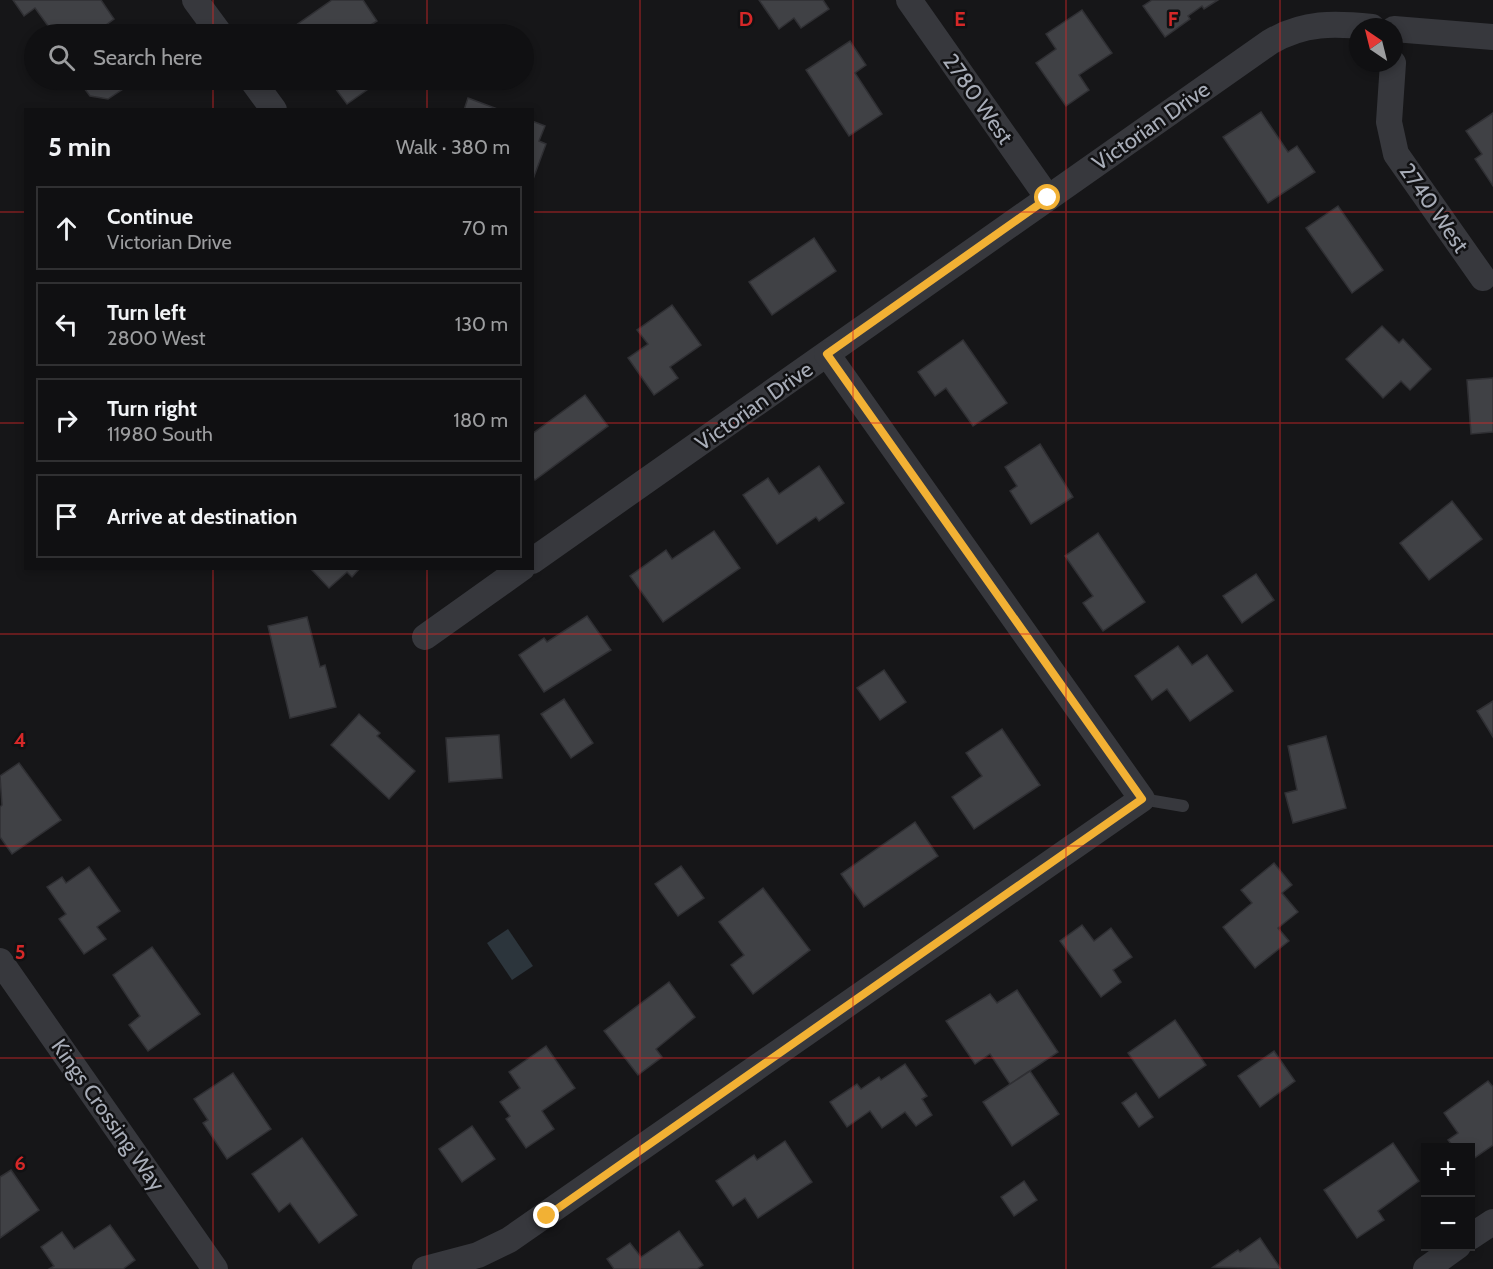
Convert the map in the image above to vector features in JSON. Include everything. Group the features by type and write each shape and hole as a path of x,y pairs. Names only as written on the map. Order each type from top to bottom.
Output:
{"street":[{"path":"195,0 213,24"},
{"name":"2780 West","path":"909,0 1048,198"},
{"name":"Victorian Drive","path":"534,560 1284,33 1318,23 1349,28"},
{"name":"Victorian Drive","path":"1403,34 1493,37"},
{"name":"2740 West","path":"1392,72 1389,122 1395,154 1483,278"},
{"path":"259,90 273,108"},
{"path":"425,1269 478,1255 509,1240 1142,799 827,354"},
{"path":"425,637 519,570"},
{"name":"Kings Crossing Way","path":"0,961 215,1269"},
{"path":"1475,1234 1493,1222"},
{"path":"1425,1269 1451,1251"}],"lane":[{"path":"1142,799 1184,806"}],"shaded area":[{"path":"508,929 533,966 512,980 487,943"}],"building":[{"path":"13,0 101,0 114,19 107,24 47,24 35,8 24,16"},
{"path":"332,0 363,0 377,21 372,24 298,24"},
{"path":"759,0 823,0 829,9 801,28 794,18 779,29"},
{"path":"1152,0 1218,0 1204,9 1202,6 1188,16 1190,19 1165,37 1143,6"},
{"path":"1082,10 1112,53 1079,75 1089,90 1066,106 1036,63 1056,49 1046,34"},
{"path":"850,41 866,65 855,73 882,114 849,136 806,70"},
{"path":"86,90 122,90 108,99 90,96"},
{"path":"336,90 367,90 347,104"},
{"path":"468,98 495,108 465,108"},
{"path":"1261,112 1288,152 1297,146 1315,172 1268,203 1223,137"},
{"path":"1493,113 1493,186 1475,159 1482,154 1466,131"},
{"path":"534,122 545,126 539,141 546,144 534,177"},
{"path":"1338,206 1383,270 1352,293 1306,228"},
{"path":"814,238 836,271 772,315 749,282"},
{"path":"672,305 701,345 670,367 678,378 654,395 628,358 648,344 637,330"},
{"path":"1382,326 1399,343 1403,339 1431,369 1410,390 1401,381 1383,398 1346,359"},
{"path":"963,340 1007,403 973,426 946,388 935,396 918,372"},
{"path":"1493,378 1493,432 1471,434 1467,380"},
{"path":"585,395 608,426 535,480 534,433"},
{"path":"1040,444 1073,497 1031,524 1010,491 1017,486 1005,467"},
{"path":"819,466 844,503 819,521 816,517 777,544 743,495 768,478 779,494"},
{"path":"1452,501 1482,539 1429,580 1400,543"},
{"path":"714,531 740,568 663,622 630,576 666,550 672,559"},
{"path":"1098,533 1145,602 1103,631 1083,603 1093,596 1065,556"},
{"path":"312,570 358,570 352,577 347,572 329,588"},
{"path":"1256,574 1274,600 1242,623 1223,596"},
{"path":"587,616 611,650 544,692 519,655 544,638 547,642"},
{"path":"307,617 320,667 325,665 336,707 290,718 268,626"},
{"path":"1178,646 1192,665 1207,655 1233,691 1190,721 1167,689 1152,700 1135,676"},
{"path":"884,670 906,702 880,720 857,688"},
{"path":"564,699 593,743 571,758 541,714"},
{"path":"1493,701 1493,737 1477,711"},
{"path":"359,714 380,733 377,736 415,771 389,799 331,745"},
{"path":"1002,729 1040,785 974,829 952,797 982,776 966,753"},
{"path":"499,735 502,778 449,782 446,738"},
{"path":"1326,736 1346,808 1293,823 1285,793 1297,790 1288,746"},
{"path":"19,763 61,820 12,854 0,837 0,807 2,805 0,776"},
{"path":"915,822 938,856 864,907 841,874"},
{"path":"1274,863 1292,885 1282,893 1298,912 1278,928 1289,941 1255,968 1223,927 1252,903 1241,890"},
{"path":"681,866 704,898 678,916 655,884"},
{"path":"89,867 120,911 97,927 106,939 84,954 59,919 66,914 47,887 62,877 66,883"},
{"path":"763,888 810,950 753,994 731,965 744,955 719,922"},
{"path":"1082,925 1094,941 1111,928 1132,957 1113,970 1121,982 1101,997 1060,941"},
{"path":"152,947 200,1014 148,1051 129,1025 140,1016 113,975"},
{"path":"669,982 695,1017 656,1049 662,1057 638,1075 604,1031"},
{"path":"1017,990 1058,1052 1010,1084 990,1054 975,1064 946,1021 990,994 997,1003"},
{"path":"1175,1020 1206,1065 1159,1098 1128,1053"},
{"path":"546,1046 575,1088 542,1111 554,1129 526,1148 506,1119 510,1116 500,1102 520,1088 509,1072"},
{"path":"1274,1051 1295,1081 1260,1107 1238,1076"},
{"path":"905,1064 927,1096 922,1099 932,1115 916,1126 905,1112 882,1128 870,1111 847,1127 830,1102 857,1084 861,1089 879,1077 881,1080"},
{"path":"1030,1071 1059,1114 1012,1146 983,1102"},
{"path":"233,1073 271,1129 227,1159 203,1123 208,1120 194,1099"},
{"path":"1488,1081 1493,1087 1493,1145 1475,1158 1475,1143 1450,1143 1448,1140 1458,1133 1444,1113"},
{"path":"1136,1093 1153,1117 1139,1127 1122,1103"},
{"path":"472,1126 495,1159 462,1182 439,1149"},
{"path":"302,1138 357,1215 319,1243 290,1203 279,1212 252,1174"},
{"path":"785,1141 812,1182 758,1218 745,1198 733,1206 716,1181 754,1155 757,1160"},
{"path":"1393,1143 1419,1181 1378,1211 1384,1220 1357,1238 1324,1190"},
{"path":"11,1170 39,1210 0,1238 0,1177"},
{"path":"1024,1181 1037,1200 1014,1216 1001,1197"},
{"path":"110,1225 135,1260 123,1269 49,1269 54,1266 41,1247 62,1232 74,1249"},
{"path":"679,1231 703,1265 697,1269 614,1269 607,1259 630,1243 641,1257"},
{"path":"1260,1238 1281,1269 1213,1267 1238,1250 1240,1252"}],"route":[{"path":"547,1216 1142,799 827,354 1048,198"}]}
